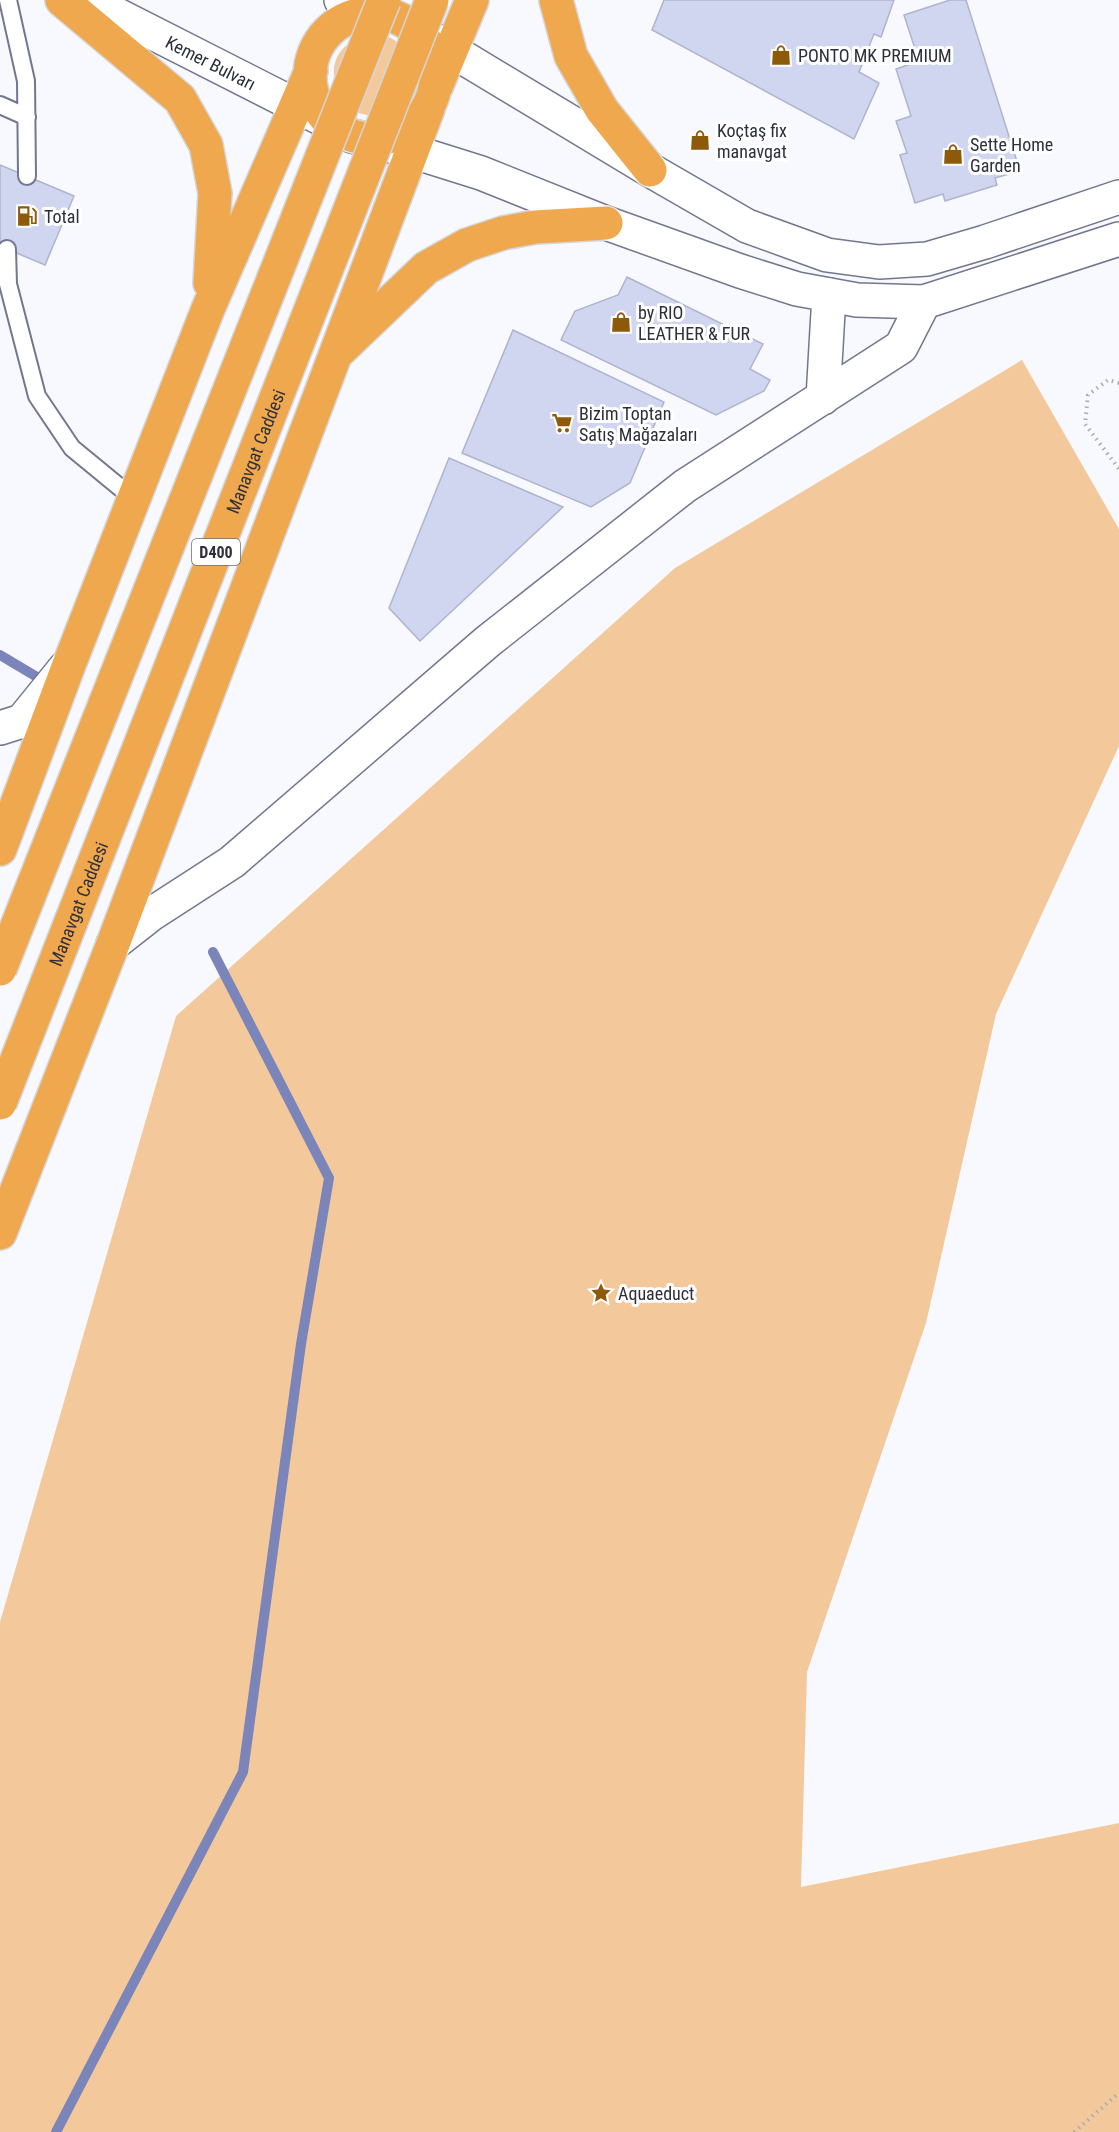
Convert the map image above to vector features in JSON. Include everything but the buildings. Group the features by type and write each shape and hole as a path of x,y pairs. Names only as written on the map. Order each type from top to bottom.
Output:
{"highway":[{"path":"62,0 180,99 206,145 215,193 208,309"},
{"path":"0,849 70,662 208,309 311,71 315,52 325,35 336,0"},
{"name":"Manavgat Caddesi","path":"0,1103 432,0"},
{"path":"0,1233 113,944 411,151 472,0"},
{"path":"556,0 571,56 602,110 650,170"},
{"path":"311,71 312,91 319,109 343,131 374,139 395,136 414,125 432,99 436,67 429,46 416,29 381,7 340,22 325,35"},
{"name":"D400","path":"0,969 381,7"},
{"path":"333,356 426,268 467,245 503,233 536,227 606,223"}],"street":[{"name":"Kemer Bulvarı","path":"88,0 343,131 482,173 606,223 797,289 857,300 924,302 1119,239"},
{"path":"341,0 381,7"},
{"path":"416,29 747,226 827,255 879,262 927,259 1119,197"},
{"path":"823,398 829,295"},
{"path":"113,944 150,915 232,862 487,642 685,486 901,347 924,302"},
{"path":"0,729 22,721 70,662"}],"lane":[{"path":"8,0 27,81 27,176"},
{"path":"0,105 27,117"},
{"path":"7,249 8,284 37,396 72,448 134,499"}],"path":[{"path":"1119,382 1108,380 1088,395 1085,424 1119,469"},
{"path":"1074,2132 1119,2092"}],"shaded area":[{"path":"378,34 391,38 403,46 381,116 363,114 354,110 340,95 334,76 334,67 342,49 357,39"},
{"path":"1022,360 1119,529 1119,746 996,1014 926,1323 807,1672 801,1887 1119,1823 1119,2132 0,2132 0,1622 176,1016 675,568"}],"waterway":[{"path":"0,655 37,677"},
{"path":"56,2132 243,1772 301,1344 329,1178 213,952"}],"place":[{"name":"PONTO MK PREMIUM","path":"781,55"},
{"name":"Koçtaş fix manavgat","path":"700,140"},
{"name":"Sette Home Garden","path":"953,154"},
{"name":"Total","path":"27,216"},
{"name":"by RIO LEATHER & FUR","path":"621,322"},
{"name":"Bizim Toptan Satış Mağazaları","path":"562,423"},
{"name":"Aquaeduct","path":"601,1293"}]}
